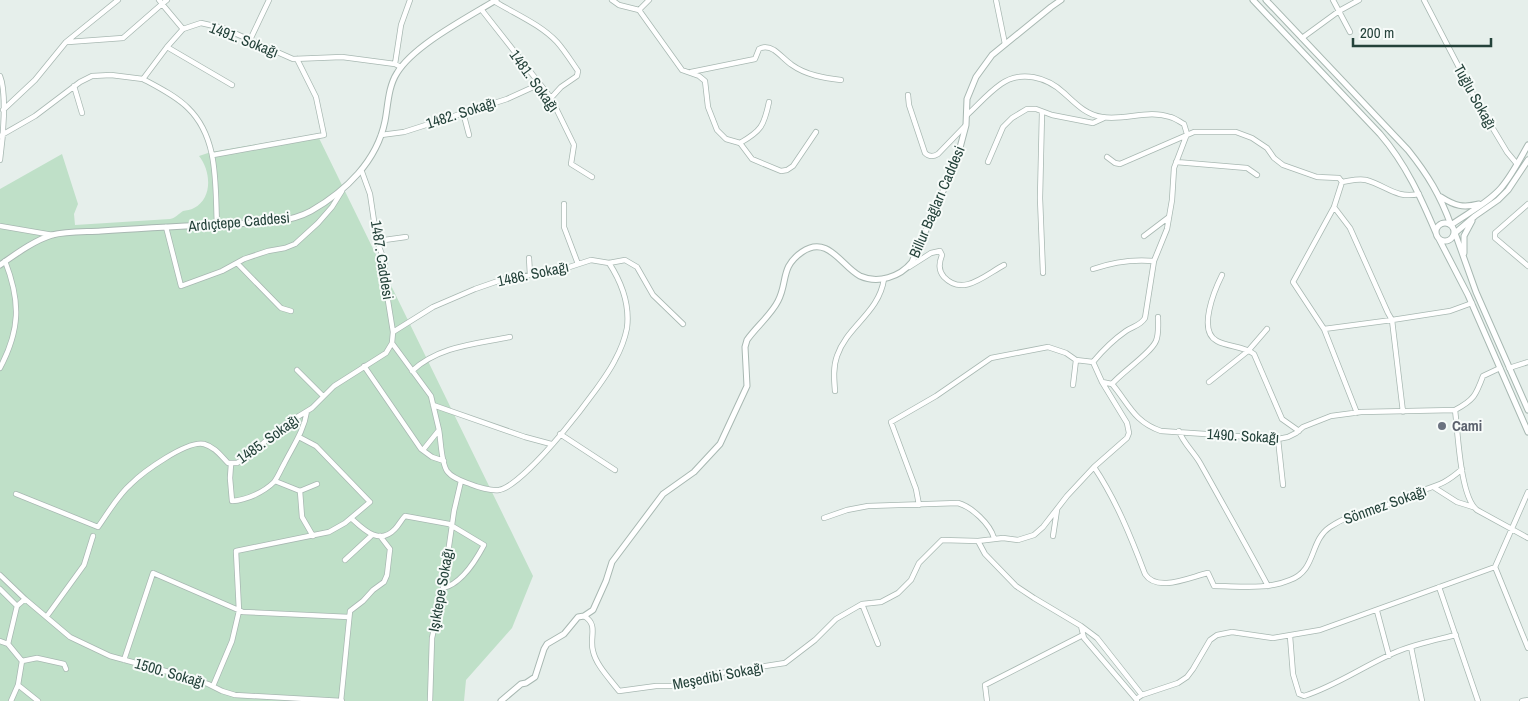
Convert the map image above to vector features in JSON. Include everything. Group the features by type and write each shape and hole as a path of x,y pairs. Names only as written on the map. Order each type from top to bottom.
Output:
{"street":[{"path":"3,110 35,80 66,42 118,0"},
{"path":"66,42 123,38 160,2 167,0"},
{"path":"250,40 269,0"},
{"path":"395,64 401,25 410,0"},
{"path":"612,0 619,6 639,10 682,70 699,76 705,81 708,107 717,130 726,139 740,143 752,159 784,171 793,166 816,132"},
{"path":"639,10 649,0"},
{"path":"996,0 1005,44"},
{"name":"Billur Bağları Caddesi","path":"884,279 900,274 912,262 934,208 953,170 966,125 967,99 976,77 986,62 1005,44 1061,0"},
{"path":"1253,0 1388,143 1402,162 1472,303 1528,432"},
{"path":"1266,0 1402,142 1423,168 1440,197 1509,368 1528,410"},
{"path":"1333,0 1350,32"},
{"path":"1302,38 1359,0"},
{"name":"Tuğlu Sokağı","path":"1424,0 1481,108 1507,152 1517,164"},
{"path":"495,1 544,30 556,41 578,71 577,76 561,87 551,98"},
{"name":"Ardıçtepe Caddesi","path":"3,263 39,240 53,235 260,223 299,216 311,211 362,172 375,151 385,123 396,74 408,58 428,42 495,1"},
{"path":"143,79 167,47 184,29 160,2"},
{"name":"1481. Sokağı","path":"481,9 551,98 574,145 571,164 592,177"},
{"name":"1491. Sokağı","path":"184,29 201,23 223,28 293,59 342,57 395,64 401,67"},
{"path":"167,47 232,85"},
{"path":"689,72 755,59 759,49 765,47 776,51 794,67 809,74 841,80"},
{"path":"213,155 324,135 316,97 297,59"},
{"path":"2,136 35,116 74,86 92,76 111,75 143,79 167,92 188,108 199,120 213,155 217,224"},
{"path":"0,76 3,110 0,160"},
{"path":"967,115 1003,83 1016,78 1031,77 1045,80 1057,86 1087,112 1105,117 1124,118 1147,114 1170,117 1184,124 1187,134 1174,168 1167,229 1154,261 1144,321 1118,337 1093,362"},
{"name":"1482. Sokağı","path":"380,135 404,132 507,98 540,84"},
{"path":"74,86 82,113"},
{"path":"908,95 908,105 925,153 928,155 938,154 966,125"},
{"path":"740,143 759,131 765,120 769,102"},
{"path":"988,162 1000,132 1012,118 1027,109 1036,109 1052,115 1093,123 1105,117"},
{"path":"463,112 469,135"},
{"path":"1042,112 1040,198 1043,272"},
{"path":"1107,157 1115,163 1123,163 1194,132 1236,132 1252,138 1267,148 1274,158 1283,165 1317,178 1339,178 1342,182"},
{"path":"1438,236 1438,227 1442,224 1451,225 1502,187 1528,145"},
{"path":"1438,236 1447,242 1475,216 1498,200 1526,168 1528,160"},
{"path":"1176,162 1247,168 1257,175"},
{"name":"1487. Caddesi","path":"362,172 370,194 377,241 385,263 394,332 392,343"},
{"path":"1342,182 1366,180 1400,195 1410,196 1419,194"},
{"path":"1342,182 1334,207 1293,282 1324,330 1357,412"},
{"path":"166,227 181,286 268,251 295,244 304,238 332,207 344,187"},
{"path":"1440,197 1460,207 1482,203"},
{"path":"564,204 564,227 578,264"},
{"path":"1528,204 1495,233 1495,238 1528,266"},
{"path":"1334,207 1350,228 1392,320 1403,412"},
{"path":"1466,263 1463,245 1464,236 1475,216"},
{"path":"1144,236 1169,217"},
{"path":"0,226 53,235"},
{"path":"377,241 406,237"},
{"path":"501,701 521,684 531,681 538,672 547,644 564,634 578,617 589,613 596,605 612,562 663,494 694,472 720,444 747,386 745,347 747,340 778,301 786,269 793,259 808,248 822,248 835,254 860,276 884,279 881,292 874,305 838,353 834,367 835,391"},
{"path":"908,268 931,253 940,251 942,255 939,265 942,274 952,284 961,286 969,284 1004,265"},
{"path":"529,258 530,275"},
{"name":"1486. Sokağı","path":"394,332 433,307 474,289 501,280 548,274 591,260 609,264 625,260 638,267 653,295 683,324"},
{"path":"1093,269 1118,262 1154,261"},
{"path":"0,368 15,334 17,312 12,279 3,263"},
{"path":"237,263 281,308 291,311"},
{"path":"392,343 431,396 445,467 450,475 478,486 499,490 510,485 526,473 583,407 615,360 626,333 628,315 625,296 609,264"},
{"path":"1222,275 1211,302 1209,331 1212,338 1254,354 1282,419 1298,431"},
{"path":"1324,330 1450,311 1472,303"},
{"path":"1102,382 1112,384 1153,346 1157,336 1158,317"},
{"path":"1209,382 1248,351 1267,330"},
{"path":"412,371 427,359 444,351 510,337"},
{"name":"1485. Sokağı","path":"16,494 98,527 130,484 172,454 189,445 204,444 213,448 228,463 237,463 249,456 281,428 307,411 334,386 386,353 392,343"},
{"path":"919,505 916,489 891,422 936,396 990,358 1048,347 1066,353 1076,360 1093,362"},
{"path":"1073,385 1076,360"},
{"path":"1093,362 1102,382 1127,423 1129,433 1127,438 1094,468 1034,535 1018,540 994,538 978,541 985,554 1016,586 1081,626 1104,646 1142,695"},
{"path":"1509,368 1528,362"},
{"path":"364,366 423,450 444,461"},
{"path":"1473,507 1468,498 1462,468 1455,410 1465,405 1475,396 1483,376 1500,368"},
{"path":"297,370 324,396"},
{"name":"1490. Sokağı","path":"1112,384 1130,410 1144,423 1162,430 1278,439 1288,437 1303,427 1331,416 1357,412 1455,410"},
{"path":"433,405 525,437 551,444"},
{"path":"231,464 232,501 248,498 275,481 299,438 307,411"},
{"path":"423,450 439,430"},
{"path":"1179,431 1199,461 1268,586"},
{"path":"560,434 615,470"},
{"path":"213,686 232,640 239,611 236,552 329,532 370,502 316,446 299,438"},
{"path":"1278,439 1283,485"},
{"name":"Sönmez Sokağı","path":"1094,468 1105,485 1124,523 1148,579 1157,583 1170,582 1208,573 1214,586 1268,586 1292,580 1301,574 1312,559 1320,538 1328,528 1344,518 1390,504 1415,493 1435,488 1449,480 1462,468"},
{"name":"Işıktepe Sokağı","path":"430,701 432,638 443,588 461,480"},
{"path":"275,481 300,492 317,484"},
{"path":"1435,488 1457,502 1473,507 1528,538"},
{"path":"300,492 302,517 313,536"},
{"path":"1528,492 1495,567 1528,648"},
{"path":"824,518 860,507 955,503 963,505 988,525 994,538"},
{"path":"1053,536 1057,509"},
{"path":"350,518 371,536 380,536 392,531 402,518 407,516 424,521 438,521 452,525 484,545 462,576 451,585 443,588"},
{"path":"47,616 84,565 92,536"},
{"path":"344,560 371,536"},
{"path":"342,701 350,611 382,584 386,578 390,549 380,536"},
{"name":"Meşedibi Sokağı","path":"584,616 588,618 594,627 592,640 594,657 619,691 692,683 708,675 785,663 815,640 836,619 862,604 881,602 898,593 911,580 919,563 942,540 978,541"},
{"path":"1081,626 1083,635 1137,700 1142,695 1178,683 1187,677 1194,669 1210,640 1217,635 1232,632 1273,638 1320,630 1428,593 1439,586 1495,567"},
{"path":"124,660 153,573 239,611 264,614 349,617"},
{"name":"1500. Sokağı","path":"0,575 70,637 110,656 191,678 235,695 342,701"},
{"path":"1439,586 1478,701"},
{"path":"0,589 18,606"},
{"path":"8,644 18,606 25,599"},
{"path":"862,604 878,644"},
{"path":"1376,611 1389,656"},
{"path":"987,701 985,685 1083,635"},
{"path":"1290,636 1293,674 1300,694 1307,695 1389,656 1456,635"},
{"path":"0,641 8,644 22,661 18,686 11,701"},
{"path":"1411,648 1422,701"},
{"path":"22,661 37,658 64,664 66,669"},
{"path":"18,686 38,701"},
{"path":"1522,701 1528,700"}],"green space":[{"path":"317,134 533,576 512,628 466,680 464,701 0,701 0,189 62,154 78,204 74,214 75,225 170,219 183,211 194,208 204,198 207,191 208,176 199,156 211,152"}],"place":[{"name":"Cami","path":"1442,426"}]}
